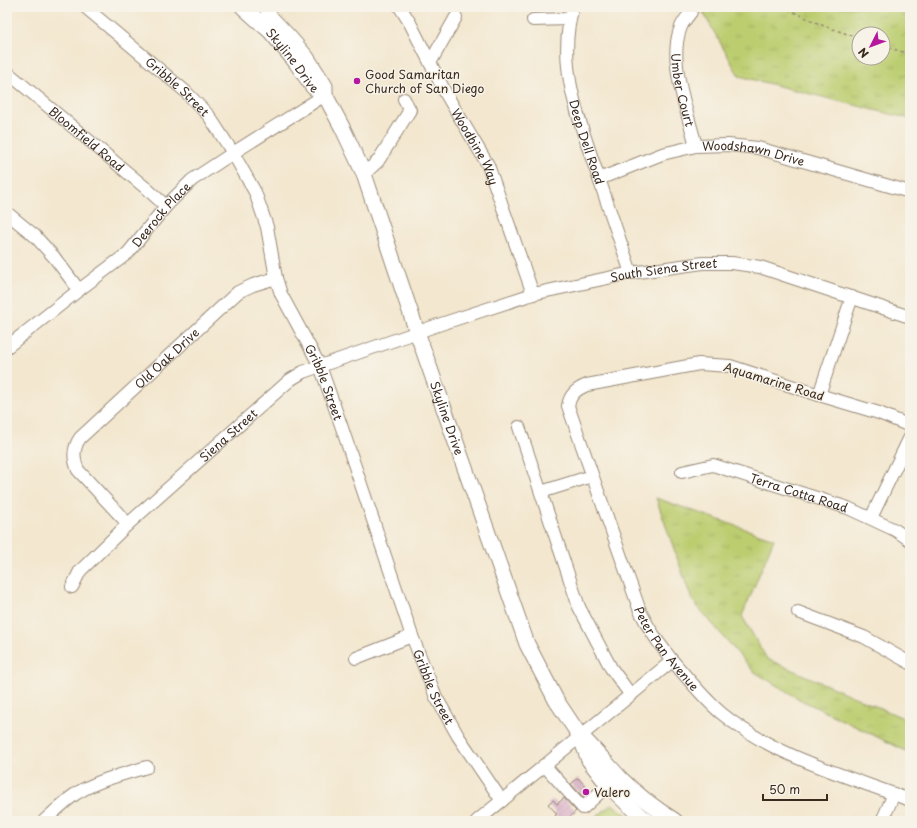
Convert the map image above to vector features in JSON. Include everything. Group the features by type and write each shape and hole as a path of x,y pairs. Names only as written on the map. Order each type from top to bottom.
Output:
{"main road":[{"name":"Skyline Drive","path":"243,7 270,32 291,56 314,87 326,96"},
{"name":"Skyline Drive","path":"259,7 286,33 307,58 325,86 326,96 364,174 417,332 527,644 556,700 580,736 590,760 608,785 637,813 648,821"},
{"name":"Skyline Drive","path":"580,736 599,753 621,779 656,808 675,821"}],"street":[{"name":"Gribble Street","path":"85,7 185,91 209,116 233,152 255,192 267,227 276,278 281,294 320,366 412,636 436,697 450,722 502,801"},
{"name":"Woodbine Way","path":"400,7 488,165 533,294"},
{"name":"Deep Dell Road","path":"573,7 569,19 566,46 570,86 578,117 632,274"},
{"name":"Umber Court","path":"692,12 681,27 676,57 679,82 696,146"},
{"path":"430,63 456,17"},
{"path":"533,20 569,19"},
{"name":"Bloomfield Road","path":"7,72 166,206"},
{"name":"Deerock Place","path":"7,347 128,253 166,206 192,180 233,152 326,96"},
{"path":"364,174 378,161 410,110 404,100"},
{"name":"Woodshawn Drive","path":"599,179 662,154 696,146 728,145 758,148 910,192"},
{"path":"7,213 35,236 54,257 79,290"},
{"name":"South Siena Street","path":"417,332 533,294 632,274 688,264 703,263 732,263 760,267 910,316"},
{"name":"Old Oak Drive","path":"128,524 78,470 74,456 75,446 80,438 238,292 253,285 276,278"},
{"path":"818,395 852,297"},
{"name":"Siena Street","path":"72,587 80,571 128,524 290,380 302,372 417,332"},
{"name":"Aquamarine Road","path":"587,385 699,364 717,364 730,366 818,395 880,413 910,426"},
{"name":"Peter Pan Avenue","path":"587,385 578,389 569,399 568,406 640,611 652,633 672,661 710,704 750,733 796,757 910,800"},
{"path":"519,428 579,607 611,668 630,694"},
{"path":"871,518 910,437"},
{"name":"Terra Cotta Road","path":"682,472 713,466 848,508 895,530 910,540"},
{"path":"541,492 592,476"},
{"path":"798,612 864,637 910,663"},
{"path":"356,658 412,636"},
{"path":"477,821 672,661"},
{"path":"544,765 583,808 608,785"},
{"path":"44,821 76,794 112,777 147,767"},
{"path":"882,821 894,794"}],"path":[{"path":"783,7 824,26 851,35"},
{"path":"891,48 910,54"}],"green space":[{"path":"700,7 910,7 910,119 739,76"},
{"path":"656,498 774,539 742,616 767,659 910,721 910,753 801,700 753,671 692,600"},
{"path":"612,804 635,821 592,821"}],"building":[{"path":"578,778 590,791 583,797 571,784"},
{"path":"564,798 576,811 565,821 560,821 555,815 557,814 548,804 553,800 557,804"}],"place":[{"name":"Good Samaritan Church of San Diego","path":"357,81"},
{"name":"Valero","path":"586,792"}]}
